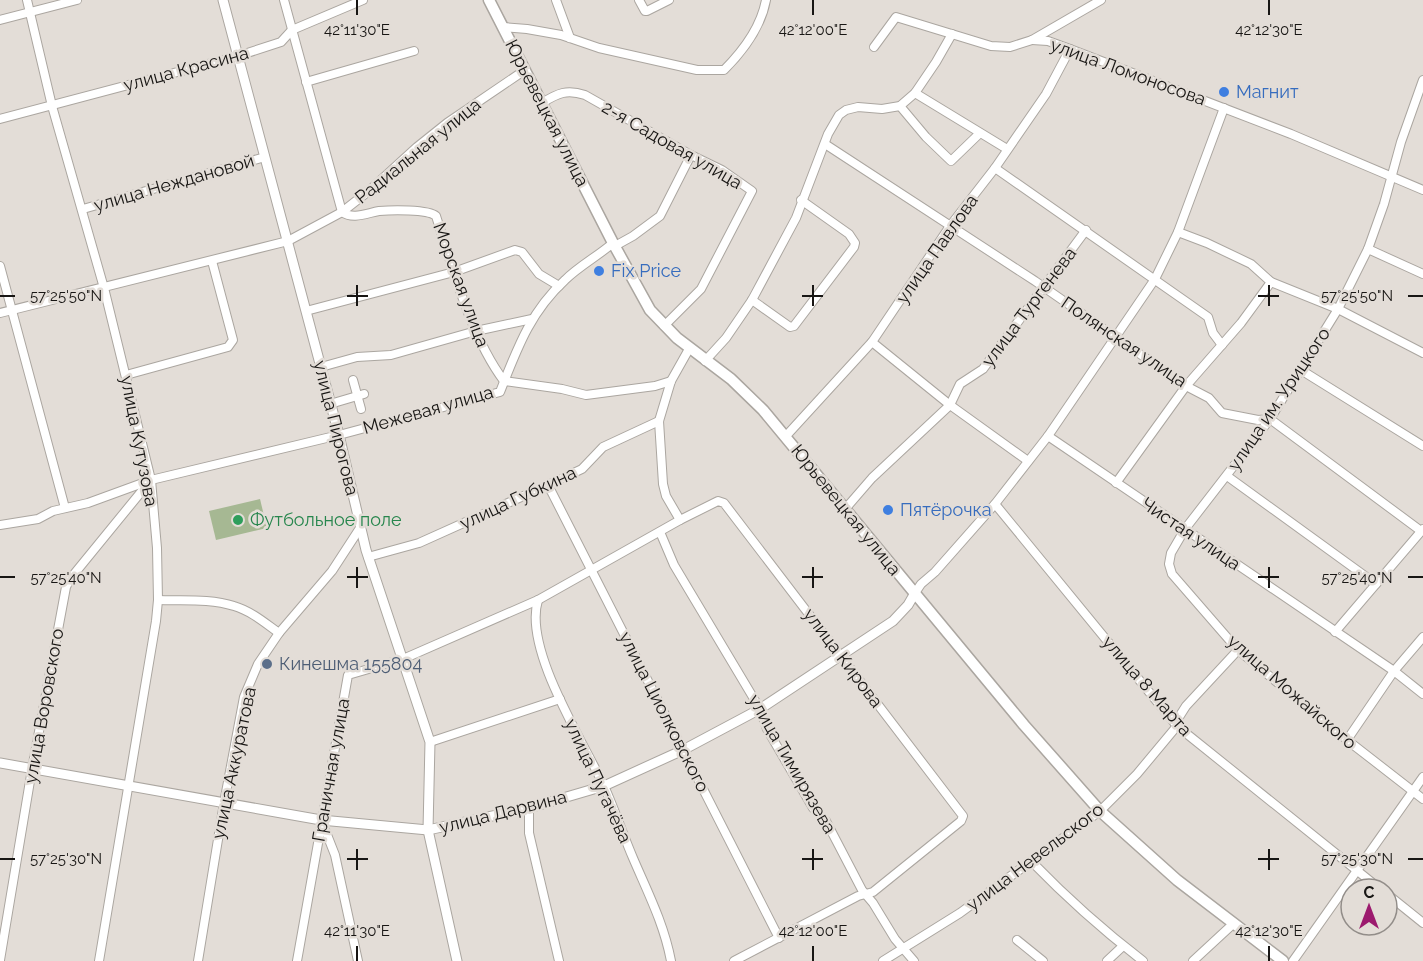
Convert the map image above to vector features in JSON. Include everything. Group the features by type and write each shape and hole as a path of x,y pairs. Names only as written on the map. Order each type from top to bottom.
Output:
{"main road":[{"name":"Юрьевецкая улица","path":"489,0 614,245 646,303 664,326 688,349 749,394 1024,725 1100,811 1177,880 1283,961"}],"street":[{"name":"улица Кутузова","path":"27,0 52,106 104,288 151,480 157,548 158,600 99,961"},
{"path":"0,20 77,0"},
{"name":"улица Пирогова","path":"223,0 339,435 368,557 382,605 403,659 430,742 428,830 457,961"},
{"path":"284,0 342,212"},
{"name":"улица Красина","path":"0,119 237,56 281,42 292,30 363,0"},
{"path":"639,0 645,11 669,0"},
{"path":"503,27 527,29 570,38 599,48 697,70 724,70 739,54 757,27 764,15 766,0"},
{"path":"559,1 570,38"},
{"path":"874,47 896,17 1001,48 1023,44 1096,1"},
{"path":"705,361 726,338 752,300 796,218 801,200 833,124 839,115 846,110 858,107 895,108 900,106 915,93 952,33"},
{"name":"улица Ломоносова","path":"1032,40 1048,41 1224,108 1392,175 1423,190"},
{"name":"улица Павлова","path":"786,436 872,342 950,226 995,168 1046,94 1070,49"},
{"path":"306,82 414,51"},
{"name":"Радиальная улица","path":"342,212 447,123 525,70"},
{"name":"улица им. Урицкого","path":"1173,574 1169,564 1171,553 1185,529 1270,419 1338,309 1368,249 1423,80"},
{"name":"2-я Садовая улица","path":"542,103 572,90 722,170 752,191 701,289 664,326"},
{"path":"915,93 1007,149"},
{"path":"900,106 926,137 951,161 980,133"},
{"path":"915,593 995,504 1048,436 1155,279 1178,232 1224,108"},
{"name":"Полянская улица","path":"825,144 1044,288 1186,386 1209,398 1222,413 1258,420 1270,419"},
{"name":"Межевая улица","path":"0,525 38,519 53,511 88,503 151,480 339,435 500,392 522,335 559,286 565,279 614,245 633,236 660,216 691,155"},
{"name":"улица Неждановой","path":"83,209 265,157"},
{"path":"995,168 1208,317 1213,333 1222,345"},
{"path":"752,300 790,327 794,326 854,247 855,243 849,234 801,200"},
{"name":"Морская улица","path":"0,313 288,241 342,212 349,216 383,211 433,213 476,331 491,364 504,381"},
{"name":"улица Тургенева","path":"846,508 872,478 950,405 960,384 983,369 1086,230"},
{"path":"1178,232 1251,264 1271,282 1338,309 1423,353"},
{"path":"1368,249 1423,274"},
{"path":"306,310 454,272 519,250 539,274 559,286"},
{"path":"126,375 228,347 231,344 233,340 212,261"},
{"path":"0,266 65,508"},
{"path":"1116,483 1186,386 1222,345 1271,282"},
{"path":"321,367 357,357 391,355 476,331 532,320"},
{"path":"872,342 950,405 1028,461"},
{"path":"538,600 680,520 666,496 663,484 659,421 671,381 688,349"},
{"path":"1301,370 1423,446"},
{"path":"353,380 361,395 361,409"},
{"path":"504,381 562,389 586,395 655,386 671,381"},
{"path":"330,404 361,395"},
{"path":"1270,419 1422,530 1335,632"},
{"name":"улица Губкина","path":"368,557 433,537 548,485 582,469 603,447 659,421"},
{"name":"Чистая улица","path":"1048,436 1394,671 1423,694"},
{"path":"1227,476 1376,584"},
{"name":"улица Воровского","path":"0,960 66,587 70,579 151,480"},
{"name":"улица Циолковского","path":"548,485 779,939"},
{"name":"улица Кирова","path":"680,520 721,501 963,816 961,821 873,892 866,893"},
{"name":"улица 8 Марта","path":"995,504 1177,726 1365,877"},
{"name":"улица Аккуратова","path":"198,961 244,697 258,664 279,633 332,571 360,528"},
{"name":"улица Тимирязева","path":"660,532 674,565 760,709 767,729 813,807 826,821 866,893 895,939 914,961"},
{"name":"улица Можайского","path":"1173,574 1238,650 1347,740 1423,798"},
{"name":"улица Дарвина","path":"0,763 321,820 428,830 529,808 604,786 682,750 760,709 893,621 908,605 915,593"},
{"path":"158,600 213,602 234,606 254,615 279,633"},
{"name":"Граничная улица","path":"297,961 348,675 403,659 538,600"},
{"name":"улица Пугачёва","path":"538,600 534,612 539,644 560,699 604,786 666,934 671,961"},
{"path":"1347,740 1394,671 1423,637"},
{"name":"улица Невельского","path":"883,961 960,912 1100,811 1137,774 1177,726 1179,717 1186,706 1238,650"},
{"path":"430,742 560,699"},
{"path":"1293,961 1423,777"},
{"path":"529,808 529,833 559,961"},
{"path":"321,820 335,855 358,961"},
{"path":"1032,862 1054,885 1143,961"},
{"path":"734,961 866,893"},
{"path":"1399,904 1423,923"},
{"path":"1193,961 1233,924"},
{"path":"1017,940 1043,961"},
{"path":"1107,961 1124,946"}],"green space":[{"name":"Футбольное поле","path":"260,499 267,528 216,540 209,511"}],"place":[{"name":"Магнит","path":"1224,92"},
{"name":"Fix Price","path":"599,271"},
{"name":"Пятёрочка","path":"888,510"},
{"name":"Футбольное поле","path":"238,520"},
{"name":"Кинешма 155804","path":"267,664"}]}
